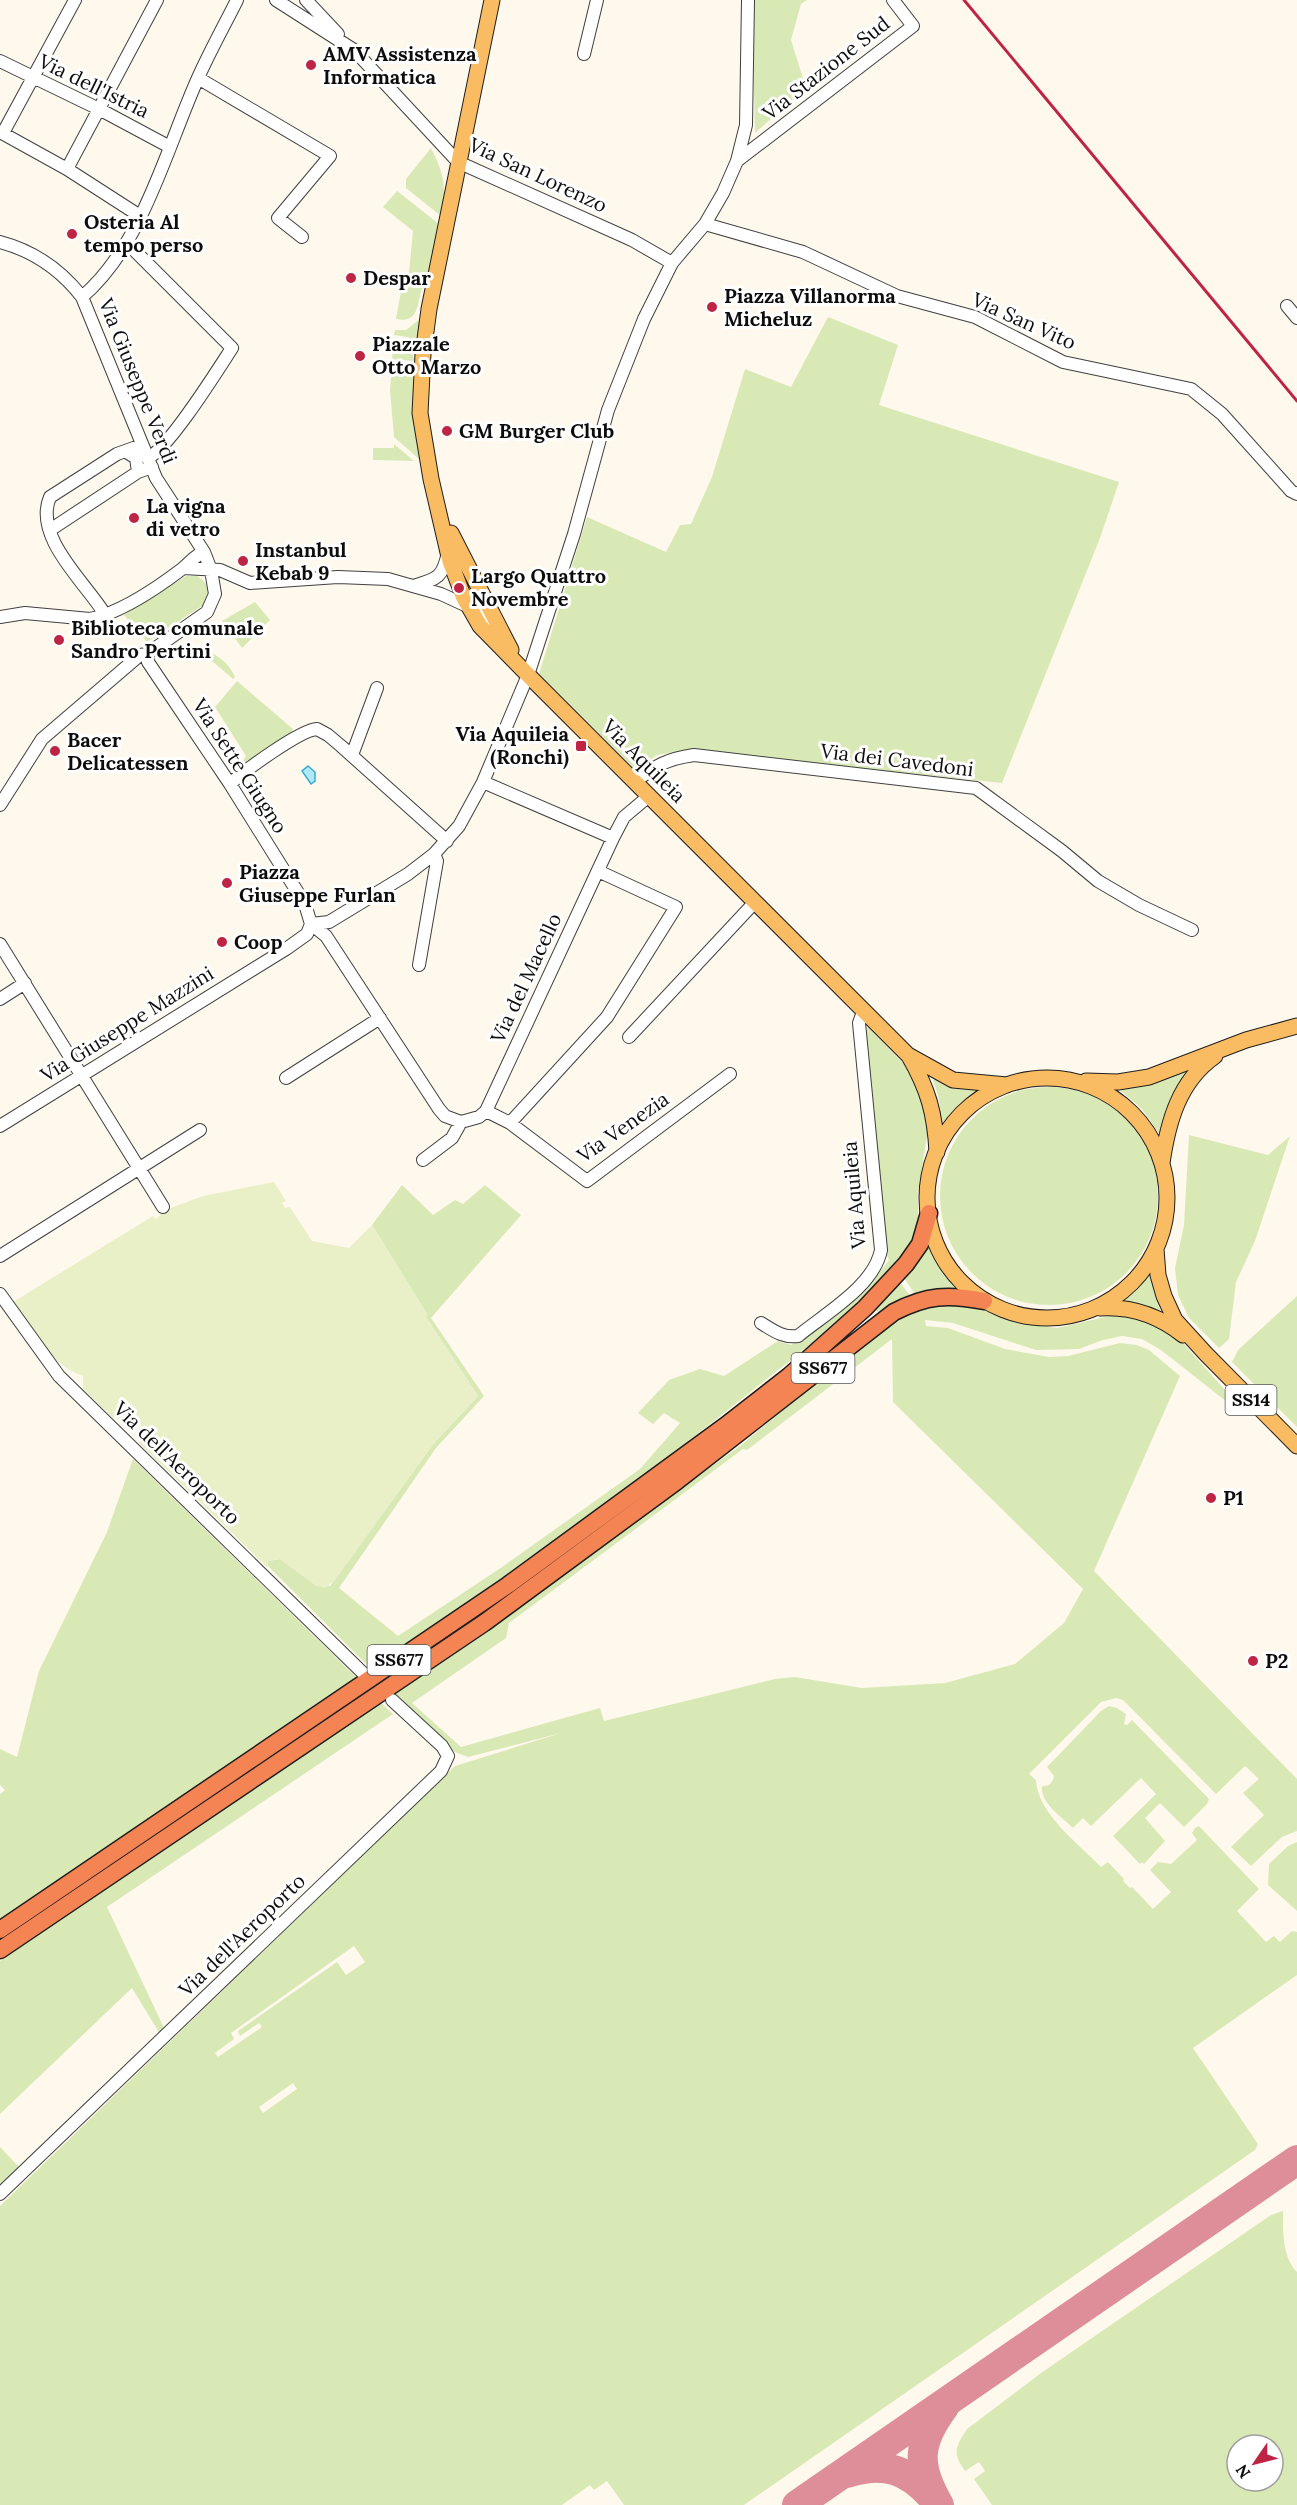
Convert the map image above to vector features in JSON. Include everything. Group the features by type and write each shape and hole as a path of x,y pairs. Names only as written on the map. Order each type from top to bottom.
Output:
{"highway":[{"name":"SS677","path":"0,1930 508,1585 725,1426 789,1376 865,1308 920,1244 929,1213"},
{"name":"SS677","path":"0,1950 484,1623 677,1481 894,1312 916,1301 938,1296 961,1296 984,1301"}],"main road":[{"path":"492,0 429,309 423,354 420,413 430,475 448,551 467,606 480,626 528,675"},
{"path":"430,475 456,545 509,647 528,675"},
{"name":"Via Aquileia","path":"528,675 908,1055 953,1080 1007,1085"},
{"path":"1074,1081 1133,1081 1269,1032 1297,1026"},
{"path":"1162,1163 1173,1110 1185,1088 1210,1060 1229,1047"},
{"name":"Via Aquileia","path":"908,1055 924,1082 932,1109 937,1152"},
{"name":"SS14","path":"1095,1309 1126,1289 1145,1268 1156,1249 1162,1233 1167,1206 1162,1163 1145,1129 1134,1116 1119,1102 1098,1090 1074,1081 1053,1078 1027,1080 1007,1085 979,1099 963,1113 948,1131 937,1152 930,1174 927,1200 929,1213 938,1248 950,1268 965,1286 984,1301 1005,1310 1027,1317 1051,1318 1075,1315 1095,1309 1118,1307 1140,1310 1173,1327 1206,1354"},
{"name":"SS14","path":"1156,1249 1158,1275 1164,1296 1175,1320 1297,1446"}],"street":[{"path":"75,0 1,132 67,169 140,216"},
{"path":"67,169 157,0"},
{"name":"Via Giuseppe Verdi","path":"0,806 42,739 140,655 147,654 207,612 215,594 211,570 204,552 156,478 82,297 96,285 128,244 198,78 237,0"},
{"name":"Via San Lorenzo","path":"276,0 292,3 354,50"},
{"name":"Via San Lorenzo","path":"306,0 458,162 632,240 672,263"},
{"path":"584,54 597,0"},
{"path":"311,924 329,922 408,874 434,854 459,826 483,782 528,675 574,534 608,410 644,320 672,263 705,224 737,162 746,125 748,0"},
{"name":"Via Stazione Sud","path":"737,162 913,26 893,0"},
{"name":"Via dell'Istria","path":"0,61 99,109 170,147"},
{"path":"198,78 330,156 278,218 302,237"},
{"name":"Via San Vito","path":"705,224 803,252 897,296 975,317 1063,362 1191,389 1222,414 1291,491 1297,494"},
{"path":"0,242 22,249 48,264 70,282 82,297"},
{"path":"50,530 150,462 207,386 232,348 128,244"},
{"path":"1287,306 1297,318"},
{"path":"104,613 55,546 46,505 50,497 125,451 142,445"},
{"path":"125,451 136,459 138,472"},
{"path":"413,586 432,581 441,575 445,568 448,551"},
{"path":"0,617 26,613 90,619 99,617 104,613 117,611 183,568 197,554 204,552"},
{"path":"183,568 220,570 250,583 338,577 388,579 441,594 477,611 509,647"},
{"name":"Via Sette Giugno","path":"147,654 154,670 230,784 305,904 311,924 326,936 439,1109 446,1116 462,1122"},
{"path":"352,755 376,687"},
{"path":"230,784 242,773 312,729 328,735 447,841"},
{"name":"Via dei Cavedoni","path":"635,782 652,768 670,758 694,755 976,788 1062,851 1098,881 1139,906 1192,930"},
{"path":"483,782 613,838"},
{"name":"Via del Macello","path":"486,1111 613,838 624,817 649,796"},
{"path":"419,965 437,861 434,854"},
{"path":"510,1123 607,1017 676,907 598,871"},
{"path":"629,1037 755,902"},
{"name":"Via Giuseppe Mazzini","path":"0,1126 286,949 308,934 311,924"},
{"path":"0,944 163,1208"},
{"path":"0,999 25,983"},
{"name":"Via Aquileia","path":"761,1323 776,1333 788,1337 798,1336 863,1283 879,1262 881,1250 859,1023 863,1012"},
{"path":"286,1078 380,1018"},
{"name":"Via Venezia","path":"486,1111 510,1123 587,1181 730,1074"},
{"path":"423,1160 452,1138 462,1122 479,1117 486,1111"},
{"path":"0,1256 200,1130"},
{"name":"Via dell'Aeroporto","path":"0,1294 4,1309 59,1376 365,1675"},
{"name":"Via dell'Aeroporto","path":"0,2194 441,1771 448,1756 442,1746 392,1700"}],"green space":[{"path":"752,0 807,0 801,4 791,40 806,88 755,133"},
{"path":"431,148 443,181 444,198 441,216 406,188 406,179"},
{"path":"397,191 439,224 432,270 422,288 416,311 409,319 404,320 396,319 402,286 408,283 413,231 383,207"},
{"path":"828,317 898,345 879,405 1119,482 1100,538 1002,783 687,750 657,755 636,770 539,674 587,517 666,552 680,525 691,524 712,477 745,369 791,387"},
{"path":"421,318 419,348 408,337 394,335 395,330 406,330"},
{"path":"394,342 408,347 414,361 392,359"},
{"path":"392,366 412,367 419,459 394,437 390,390"},
{"path":"394,444 414,461 373,460 373,448 394,448"},
{"path":"186,576 197,576 204,582 208,592 205,604 147,642 124,615"},
{"path":"255,602 270,620 242,648 222,621"},
{"path":"198,649 220,658 229,666 235,677 233,679"},
{"path":"237,681 293,729 289,738 251,763 248,760 244,763 246,766 243,767 241,764 246,756 215,707"},
{"path":"868,1027 908,1068 919,1084 929,1124 918,1192 918,1228 911,1246 876,1288 811,1344 700,1432 468,1607 371,1669 267,1565 268,1561 280,1559 317,1586 330,1586 434,1443 478,1396 426,1317 427,1314 372,1225 402,1185 433,1215 455,1200 463,1204 485,1185 521,1215 431,1318 484,1396 436,1448 339,1588 398,1636 502,1567 640,1469 680,1423 664,1413 653,1424 638,1413 669,1380 700,1369 724,1376 778,1341 791,1345 844,1306 879,1273 889,1260 886,1253 865,1033"},
{"path":"1189,1069 1161,1136 1142,1109 1121,1091"},
{"path":"933,1080 978,1090 945,1125"},
{"path":"1060,1087 1091,1095 1110,1105 1126,1119 1140,1135 1150,1154 1158,1185 1158,1207 1150,1238 1140,1257 1126,1273 1110,1287 1091,1297 1060,1305 1038,1305 1007,1297 988,1287 958,1257 948,1238 942,1217 940,1185 948,1154 958,1135 988,1105 1007,1095 1028,1089"},
{"path":"1189,1135 1268,1155 1290,1136 1255,1241 1236,1282 1229,1339 1219,1348 1189,1318 1178,1295 1175,1268 1184,1225"},
{"path":"274,1182 286,1201 282,1203 285,1208 290,1207 312,1241 349,1248 372,1225 427,1314 426,1317 478,1396 434,1443 335,1580 325,1588 317,1586 280,1559 268,1561 267,1567 139,1443 141,1422 113,1418 83,1389 83,1376 71,1371 52,1355 13,1302 153,1216 156,1219 165,1210 203,1196"},
{"path":"930,1238 945,1265 967,1292 917,1297 904,1278 918,1262"},
{"path":"1149,1271 1161,1313 1121,1303 1121,1300 1140,1284"},
{"path":"899,1281 911,1297 878,1312 875,1310"},
{"path":"1297,1296 1297,1427 1232,1362 1238,1350"},
{"path":"942,1304 977,1308 1016,1323 1057,1328 1114,1315 1139,1316 1164,1327 1184,1344 1232,1398 1227,1402 1161,1350 1142,1339 1122,1336 1079,1349 1036,1350 953,1323 925,1320 926,1326 948,1328 1005,1349 1049,1357 1068,1356 1120,1343 1137,1345 1149,1350 1180,1376 1094,1571 1297,1779 1297,1831 1282,1837 1251,1866 1231,1847 1264,1815 1243,1793 1259,1779 1245,1766 1216,1794 1123,1700 1116,1698 1101,1702 1029,1774 1036,1780 1038,1792 1044,1804 1061,1828 1101,1867 1108,1862 1124,1879 1123,1881 1153,1909 1171,1892 1150,1870 1158,1862 1171,1864 1197,1840 1192,1833 1199,1826 1259,1889 1237,1911 1266,1942 1274,1936 1280,1942 1292,1931 1297,1932 1297,1975 1193,2048 1258,2144 1255,2150 744,2505 624,2505 607,2481 594,2490 590,2485 562,2505 0,2505 0,2206 455,1766 561,1733 468,1757 452,1751 395,1694 740,1446 883,1327 922,1307","holes":["892,1339 893,1402 1083,1589 1064,1623 1015,1664 945,1683 862,1688 795,1677 775,1679 604,1721 600,1708 461,1747 412,1703 506,1638 509,1623 743,1449 747,1450","354,1946 365,1962 346,1975 337,1962 238,2031 240,2036 259,2023 262,2027 218,2057 215,2053 234,2039 231,2033","293,2083 297,2089 263,2113 259,2107"]},
{"path":"133,1459 358,1679 0,1923 0,1794 5,1790 0,1785 0,1749 17,1757 39,1671 107,1532"},
{"path":"381,1703 393,1714 107,1907 164,2028 160,2034 132,1988 0,2114 0,1961"},
{"path":"1109,1706 1126,1714 1124,1724 1127,1725 1132,1720 1209,1799 1207,1804 1184,1827 1160,1803 1145,1818 1165,1841 1144,1864 1142,1862 1140,1864 1113,1836 1156,1794 1141,1778 1091,1826 1083,1818 1073,1828 1048,1804 1042,1792 1042,1786 1050,1784 1054,1776 1047,1767 1101,1711"},
{"path":"1297,1842 1297,1911 1268,1885 1269,1864 1288,1846"},
{"path":"0,2147 20,2168 0,2187"},
{"path":"1283,2211 1286,2251 1288,2259 1297,2272 1297,2505 992,2505 974,2479 985,2471 979,2462 965,2471 958,2459 958,2446 967,2429 1041,2373 1271,2215"}],"water":[{"path":"308,766 315,772 315,781 311,784 302,771"}],"taxiway":[{"path":"797,2505 1297,2160"},
{"path":"939,2505 926,2478 923,2455 924,2444 929,2432 944,2407"},
{"path":"847,2473 873,2468 895,2470 915,2481 934,2499"}],"railway":[{"path":"964,0 1297,401"}],"place":[{"name":"AMV Assistenza Informatica","path":"311,65"},
{"name":"Osteria Al tempo perso","path":"72,234"},
{"name":"Despar","path":"351,278"},
{"name":"Piazza Villanorma Micheluz","path":"712,307"},
{"name":"Piazzale Otto Marzo","path":"360,356"},
{"name":"GM Burger Club","path":"447,431"},
{"name":"La vigna di vetro","path":"134,518"},
{"name":"Instanbul Kebab 9","path":"243,561"},
{"name":"Largo Quattro Novembre","path":"459,588"},
{"name":"Biblioteca comunale Sandro Pertini","path":"59,640"},
{"name":"Via Aquileia (Ronchi)","path":"581,746"},
{"name":"Bacer Delicatessen","path":"55,751"},
{"name":"Piazza Giuseppe Furlan","path":"227,883"},
{"name":"Coop","path":"222,942"},
{"name":"P1","path":"1211,1498"},
{"name":"P2","path":"1253,1661"}]}
